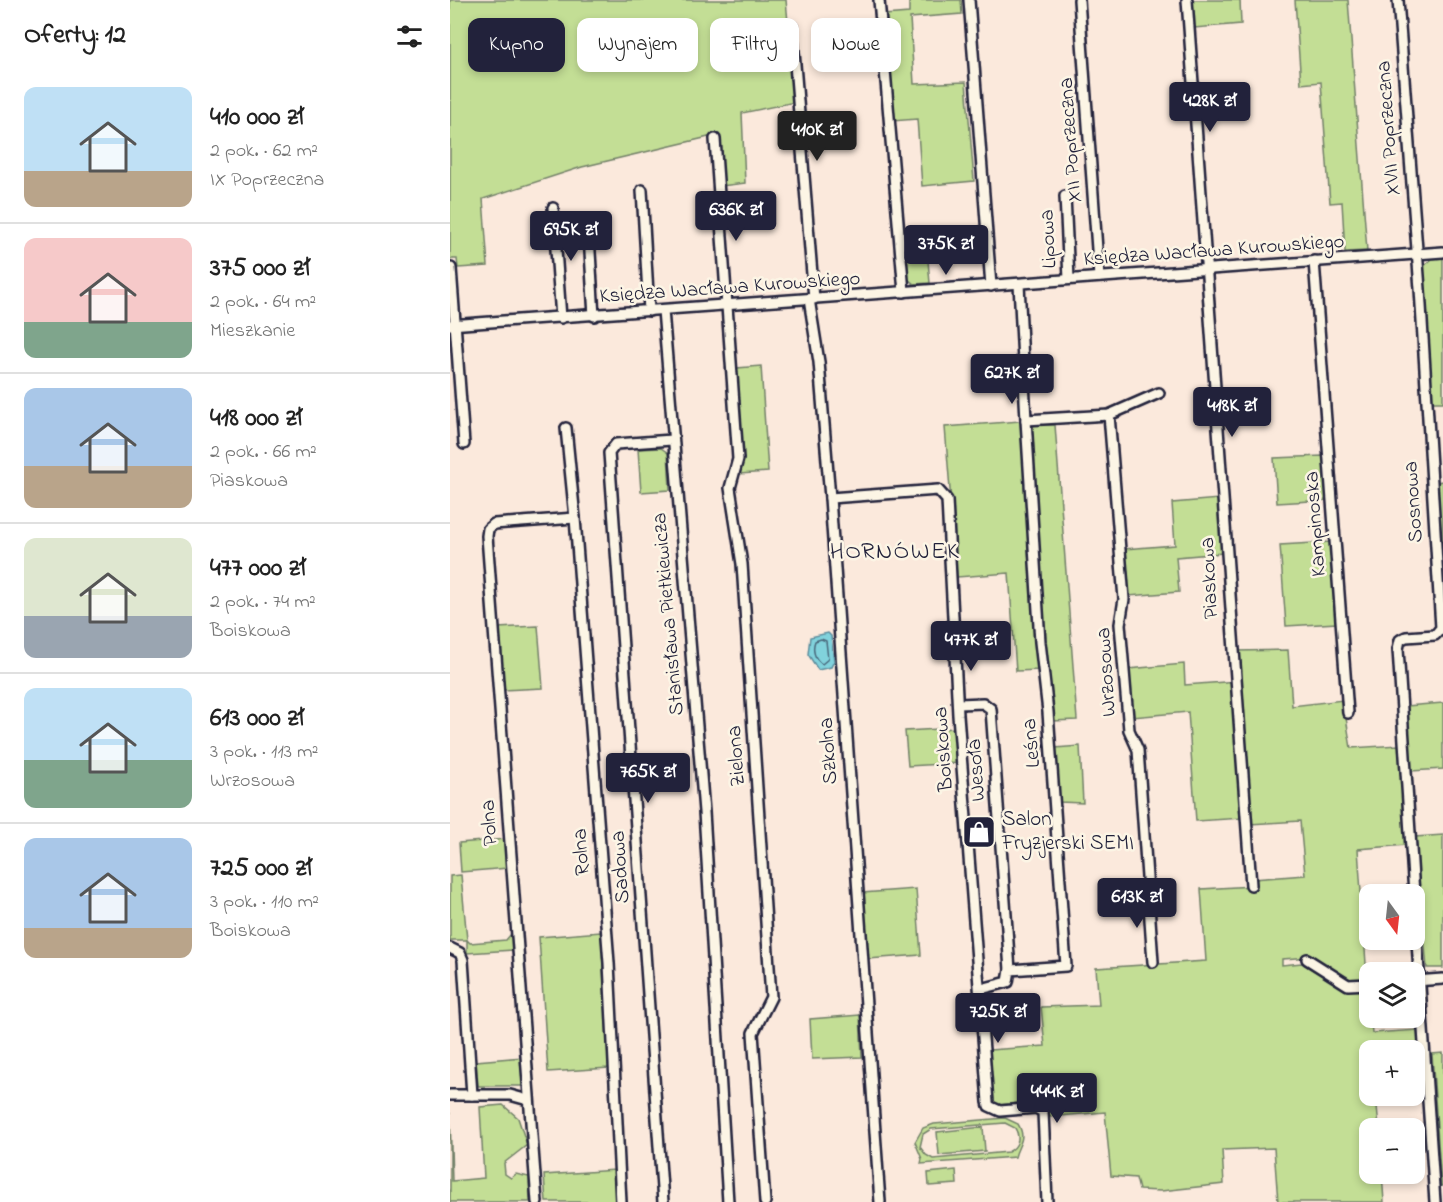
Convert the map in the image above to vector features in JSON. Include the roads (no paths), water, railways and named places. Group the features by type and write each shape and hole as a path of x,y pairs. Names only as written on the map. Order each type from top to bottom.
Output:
{"street":[{"path":"879,0 904,292"},
{"path":"969,0 991,286"},
{"name":"XII Poprzeczna","path":"1079,0 1100,277"},
{"name":"Piaskowa","path":"1187,0 1251,885"},
{"name":"XVII Poprzeczna","path":"1398,0 1416,254"},
{"name":"Szkolna","path":"795,72 830,498 880,1202"},
{"name":"Zielona","path":"715,139 738,459 730,488 742,564 771,997 753,1033 765,1202"},
{"path":"642,190 649,311"},
{"name":"Lipowa","path":"1065,196 1069,279"},
{"path":"553,208 561,318"},
{"path":"588,220 594,316"},
{"name":"Księdza Wacława Kurowskiego","path":"452,325 1443,252"},
{"name":"Sosnowa","path":"1413,884 1398,649 1400,640 1406,637 1435,634 1441,628 1416,254"},
{"name":"Kampinoska","path":"1314,261 1348,713"},
{"path":"451,268 452,325 464,444"},
{"path":"1019,284 1026,420 1109,415 1159,393"},
{"name":"Stanisława Pietkiewicza","path":"663,310 704,812 728,1202"},
{"name":"Wrzosowa","path":"1109,415 1124,599 1120,624 1129,730 1138,750 1153,962"},
{"name":"Leśna","path":"1010,970 1066,966 1048,712 1040,642 1026,420"},
{"name":"Rolna","path":"566,428 609,963 621,1202"},
{"name":"Sadowa","path":"663,1202 609,453 616,444 672,440"},
{"name":"Boiskowa","path":"830,498 938,490 944,493 947,500 987,1102 989,1106 1000,1111 1036,1108 1043,1112 1047,1202"},
{"name":"Polna","path":"537,1202 488,529 494,524 575,518"},
{"name":"Wesoła","path":"959,704 983,703 990,709 1010,970"},
{"path":"450,948 460,953 463,960 472,1095"},
{"path":"1307,959 1348,985 1359,984"},
{"path":"981,989 1008,982 1010,970"},
{"path":"1425,981 1443,980"},
{"path":"1421,1028 1436,1202"},
{"path":"450,1095 510,1095 528,1100"}],"water":[{"path":"828,633 831,636 834,661 831,667 818,670 808,654 810,637"}],"place":[{"name":"Salon Fryzjerski SEMI","path":"979,832"}],"district":[{"name":"HORNÓWEK","path":"895,552"}]}
